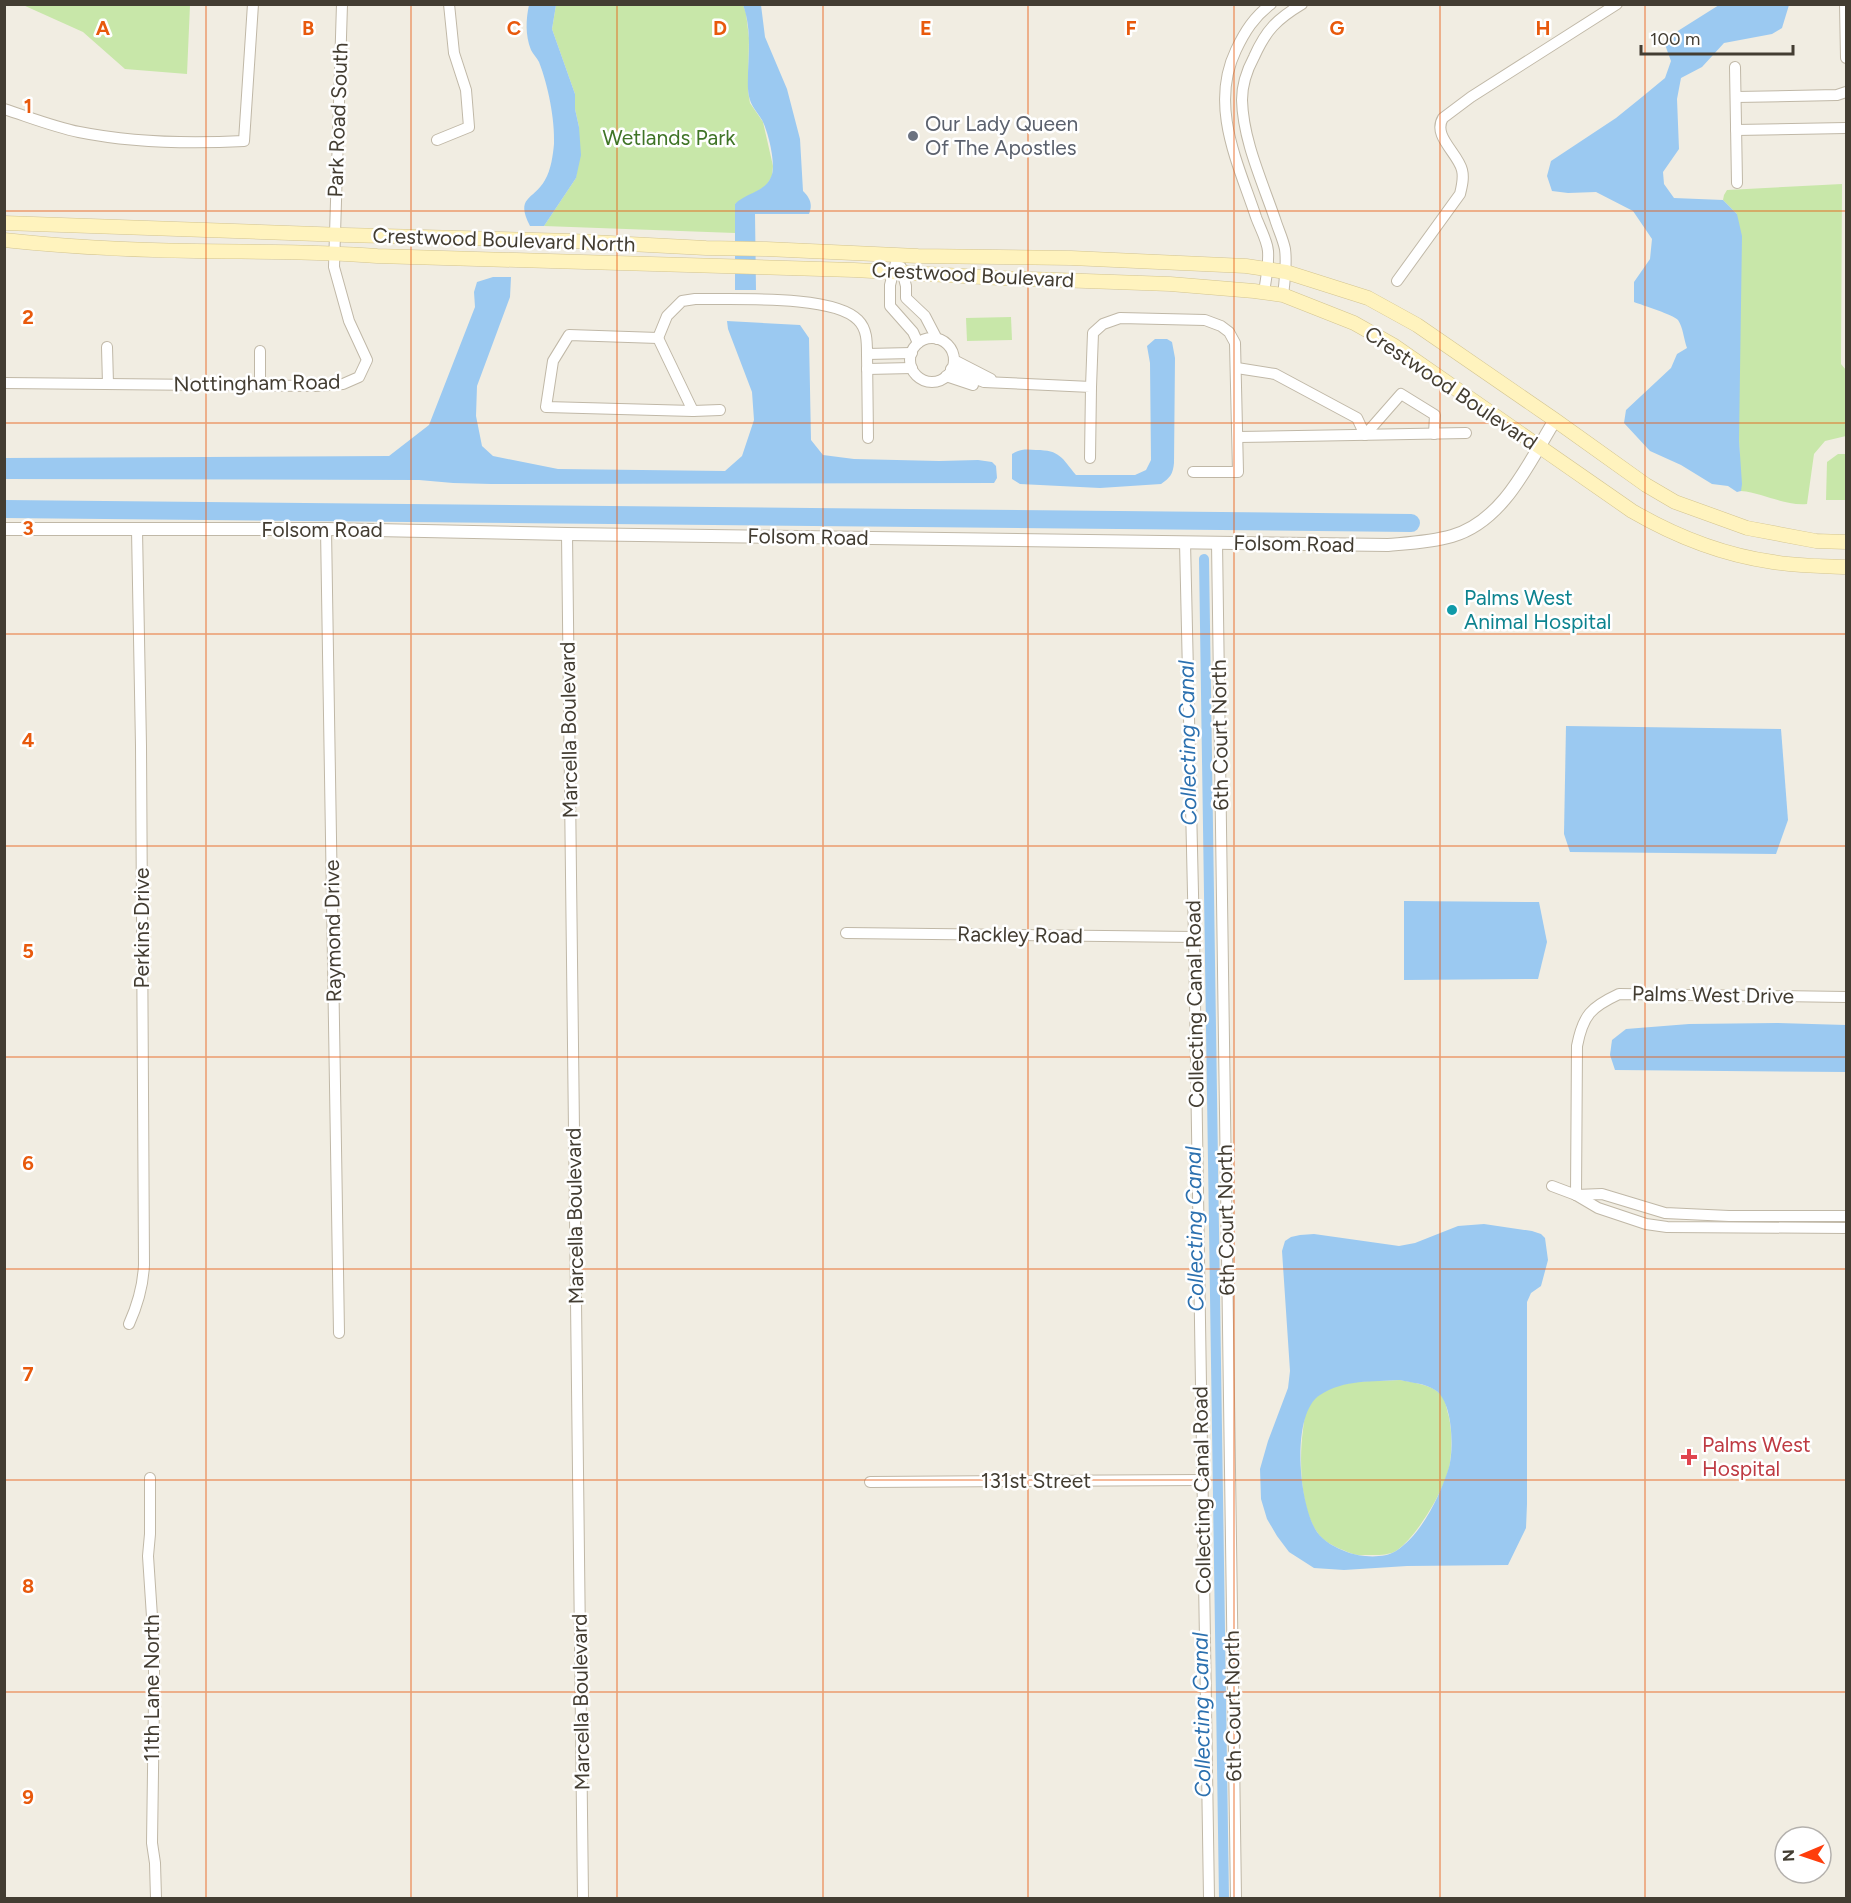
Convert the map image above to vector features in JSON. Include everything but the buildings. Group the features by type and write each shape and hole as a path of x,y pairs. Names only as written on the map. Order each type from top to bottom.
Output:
{"main road":[{"name":"Crestwood Boulevard North","path":"4,223 1004,257"},
{"name":"Crestwood Boulevard North","path":"4,240 62,246 169,250 334,253 854,270"},
{"name":"Crestwood Boulevard","path":"1004,257 1246,266 1286,272 1368,297 1417,326 1556,420 1646,485 1675,502 1747,528 1816,541 1846,542"},
{"name":"Crestwood Boulevard","path":"854,270 1170,284 1283,295 1354,323 1392,345 1538,447 1660,528 1733,554 1773,562 1846,567"}],"street":[{"path":"4,109 78,132 139,141 200,144 244,141 253,4"},
{"name":"Park Road South","path":"334,235 342,4"},
{"path":"437,140 469,128 466,90 454,52 449,4"},
{"path":"1264,292 1268,250 1230,142 1223,100 1230,63 1247,28 1272,4"},
{"path":"1283,295 1286,272 1285,248 1252,151 1245,125 1242,100 1247,69 1263,38 1286,13 1302,4"},
{"path":"1396,281 1460,194 1462,168 1441,134 1440,123 1443,118 1617,4"},
{"path":"1845,4 1846,58"},
{"path":"1735,67 1737,183"},
{"path":"1736,97 1837,95 1846,92"},
{"path":"1736,130 1846,128"},
{"name":"Nottingham Road","path":"4,383 315,386 343,384 359,377 367,360 349,321 334,267 334,235"},
{"path":"898,255 898,272 906,286 906,298 925,316 938,339 949,346 950,368 940,380 926,381 921,378 913,356 913,332 890,306 890,285 898,272"},
{"path":"693,411 658,338 667,316 682,301 695,299 809,301 845,310 859,320 867,334 868,438"},
{"path":"1090,458 1093,333 1103,324 1120,318 1205,320 1229,332 1235,343 1238,472 1193,472"},
{"path":"658,338 569,335 554,361 546,407 720,410"},
{"path":"867,362 913,356 924,339 938,339"},
{"path":"107,347 108,384"},
{"path":"260,351 260,385"},
{"path":"950,368 984,382 1091,387"},
{"path":"1237,368 1275,374 1357,418 1365,435"},
{"path":"1365,435 1401,394 1435,416 1434,434"},
{"name":"Folsom Road","path":"4,529 326,529 1388,545 1426,542 1455,535 1478,524 1499,506 1514,487 1556,420"},
{"path":"1238,437 1466,433"},
{"name":"Raymond Drive","path":"326,529 339,1333"},
{"name":"Perkins Drive","path":"129,1324 138,1304 143,1284 144,1265 141,746 137,530"},
{"name":"Marcella Boulevard","path":"567,534 583,1899"},
{"name":"Collecting Canal Road","path":"1185,542 1194,937 1209,1899"},
{"name":"6th Court North","path":"1217,542 1236,1899"},
{"name":"Rackley Road","path":"846,933 1194,937"},
{"name":"Palms West Drive","path":"1576,1195 1577,1046 1581,1027 1588,1013 1601,1002 1619,994 1846,996"},
{"path":"1552,1186 1576,1195 1598,1208 1646,1224 1667,1227 1846,1228"},
{"path":"1576,1195 1602,1194 1665,1213 1729,1216 1846,1216"},
{"name":"11th Lane North","path":"150,1478 148,1556 153,1625 154,1700 152,1843 156,1899"},
{"name":"131st Street","path":"870,1482 1202,1480"}],"green space":[{"path":"23,5 190,5 187,74 125,69 83,32"},
{"name":"Wetlands Park","path":"556,5 743,5 749,38 748,91 750,103 763,122 773,166 772,176 766,186 735,204 735,233 544,226 576,178 579,127 575,109 575,94 552,29"},
{"path":"1842,184 1841,364 1846,370 1846,436 1825,441 1814,454 1807,504 1790,503 1741,491 1737,214 1723,200 1727,190"},
{"path":"1011,317 1012,340 967,341 966,318"},
{"path":"1838,454 1846,454 1846,500 1826,500 1827,462"},
{"path":"1400,1380 1428,1386 1443,1398 1451,1434 1450,1463 1437,1498 1421,1524 1404,1544 1389,1554 1353,1554 1322,1538 1311,1522 1307,1510 1301,1468 1306,1413 1318,1395 1328,1389 1364,1381"}],"water":[{"path":"529,5 556,5 552,29 575,94 581,155 576,178 544,226 530,226 524,209 527,200 547,176 554,144 548,91 539,62 531,50 528,39"},
{"path":"743,5 761,5 765,37 787,89 800,139 803,191 811,204 809,214 755,214 756,290 735,290 735,204 768,182 773,172 773,165 767,132 749,97 748,30"},
{"path":"1719,5 1789,5 1782,28 1772,34 1724,43 1702,67 1681,78 1677,99 1679,149 1663,172 1664,184 1674,198 1723,200 1737,214 1742,236 1739,440 1742,484 1741,491 1737,492 1728,486 1712,484 1681,465 1650,451 1624,423 1626,410 1671,368 1677,354 1687,348 1680,323 1675,318 1634,302 1634,282 1650,259 1652,239 1633,211 1596,192 1552,191 1547,176 1551,161 1616,118 1665,78 1671,61 1664,42"},
{"path":"493,277 511,277 510,297 477,386 476,416 482,446 493,456 558,469 725,471 742,456 754,420 752,392 727,321 800,325 809,338 811,440 823,455 854,459 978,460 992,462 996,466 997,478 994,483 491,484 419,480 5,479 5,458 389,456 429,425 475,307 474,292 477,282"},
{"path":"1155,339 1167,339 1172,342 1175,358 1174,463 1172,473 1167,480 1161,484 1100,488 1020,484 1012,479 1012,454 1026,450 1056,453 1076,475 1135,475 1146,470 1151,460 1150,363 1147,346"},
{"path":"1566,726 1781,729 1788,820 1776,854 1570,852 1564,834"},
{"path":"1404,901 1539,902 1547,942 1538,979 1404,980"},
{"path":"1689,1024 1846,1025 1846,1072 1615,1070 1610,1055 1612,1040 1626,1029"},
{"path":"1484,1224 1532,1231 1545,1238 1548,1260 1541,1286 1531,1293 1527,1302 1526,1528 1508,1565 1407,1566 1344,1570 1314,1568 1289,1552 1267,1519 1261,1499 1260,1469 1288,1388 1290,1371 1282,1251 1285,1241 1291,1237 1314,1234 1399,1246 1415,1243 1458,1226","holes":["1400,1380 1431,1388 1441,1396 1449,1414 1451,1426 1449,1467 1429,1514 1405,1544 1391,1554 1372,1556 1352,1554 1323,1538 1317,1532 1311,1519 1302,1482 1300,1461 1304,1421 1311,1405 1320,1395 1329,1390 1359,1382"]}],"waterway":[{"path":"4,509 1411,523"},
{"name":"Collecting Canal","path":"1204,559 1224,1898"}],"place":[{"name":"Our Lady Queen Of The Apostles","path":"913,136"},
{"name":"Palms West Animal Hospital","path":"1452,610"},
{"name":"Palms West Hospital","path":"1689,1457"}]}
